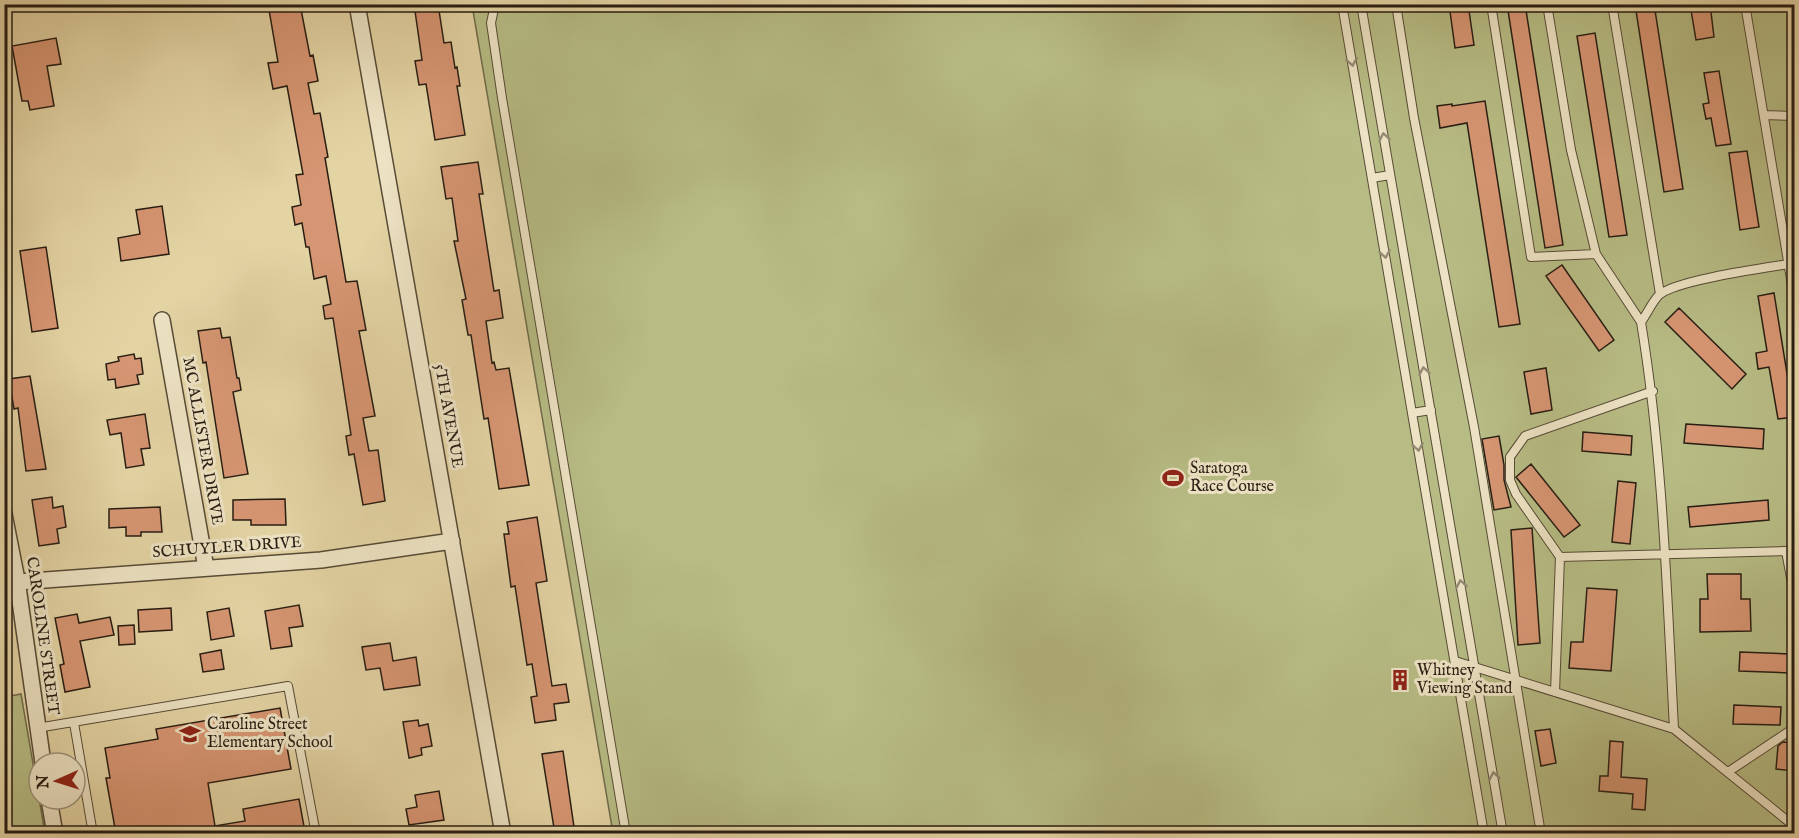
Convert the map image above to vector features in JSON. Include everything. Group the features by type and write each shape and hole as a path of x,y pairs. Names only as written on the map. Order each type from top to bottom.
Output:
{"street":[{"name":"5TH AVENUE","path":"357,4 503,834"},
{"name":"MC ALLISTER DRIVE","path":"162,320 206,568"},
{"name":"CAROLINE STREET","path":"4,514 11,582 41,751"},
{"name":"SCHUYLER DRIVE","path":"11,582 321,560 452,541"},
{"path":"51,811 55,834"}],"lane":[{"path":"490,4 491,23 626,834"},
{"path":"491,23 495,4"},
{"path":"1342,4 1485,834"},
{"path":"1361,4 1503,834"},
{"path":"1396,4 1414,118 1474,427 1541,834"},
{"path":"1491,4 1531,257 1596,254"},
{"path":"1547,4 1571,150 1596,254 1641,322 1653,391 1665,555 1674,729"},
{"path":"1612,4 1660,294"},
{"path":"1745,4 1794,297"},
{"path":"1764,115 1794,116"},
{"path":"1372,178 1390,175"},
{"path":"1641,322 1660,294 1723,275 1790,264"},
{"path":"1555,692 1560,557 1516,494 1510,480 1510,457 1525,436 1653,391"},
{"path":"1412,413 1431,410"},
{"path":"1560,557 1786,551 1794,594"},
{"path":"1455,661 1674,729 1794,826"},
{"path":"37,728 288,686 316,834"},
{"path":"74,723 93,834"},
{"path":"1728,772 1794,728"}],"green space":[{"name":"Saratoga Race Course","path":"472,5 1794,5 1794,833 613,833"},
{"path":"21,694 31,751 27,751 27,811 41,811 45,833 5,833 5,697"}],"building":[{"path":"268,4 300,4 310,56 313,55 318,81 308,83 314,114 320,113 328,157 325,158 346,282 357,281 366,330 359,331 375,416 363,418 369,451 378,450 385,501 363,505 354,454 349,455 346,436 351,435 333,318 325,319 323,306 331,304 326,276 314,279 309,247 306,247 302,223 295,225 292,207 301,205 296,175 303,174 287,86 273,89 268,63 278,62"},
{"path":"414,4 438,4 444,43 451,42 455,68 457,67 460,86 457,86 465,135 435,140 426,84 419,85 415,61 422,60"},
{"path":"1449,4 1468,4 1474,45 1455,48"},
{"path":"1507,4 1525,4 1563,245 1545,248"},
{"path":"1635,4 1654,4 1683,189 1664,192"},
{"path":"1690,4 1710,4 1714,37 1696,40"},
{"path":"1595,33 1627,235 1609,237 1577,36"},
{"path":"56,38 61,64 47,66 54,106 30,110 28,101 22,101 12,46"},
{"path":"1719,71 1731,144 1716,146 1711,118 1706,119 1703,104 1709,103 1704,73"},
{"path":"1485,101 1520,324 1499,327 1467,123 1440,128 1437,106"},
{"path":"1747,151 1759,227 1740,230 1729,153"},
{"path":"478,162 483,194 479,194 494,291 499,290 503,318 486,321 492,363 494,362 496,370 509,368 529,485 499,489 488,418 484,419 471,335 468,335 462,300 466,299 454,241 458,241 452,198 446,199 441,167"},
{"path":"162,206 169,254 121,261 118,238 140,234 136,210"},
{"path":"46,247 58,328 32,332 20,251"},
{"path":"1562,265 1614,340 1599,351 1546,276"},
{"path":"1774,293 1794,417 1778,419 1769,367 1758,369 1756,353 1767,351 1758,296"},
{"path":"1679,308 1746,374 1732,389 1665,322"},
{"path":"220,328 222,338 230,337 237,378 239,378 241,390 233,392 248,474 224,478 206,362 203,363 198,331"},
{"path":"134,354 135,359 141,358 143,374 137,375 139,384 116,388 115,379 108,380 106,364 119,361 118,357"},
{"path":"1546,368 1552,410 1531,414 1524,372"},
{"path":"30,376 46,469 26,471 18,408 14,409 9,379"},
{"path":"145,414 150,448 141,449 144,465 126,468 121,433 110,435 107,420"},
{"path":"1686,424 1764,429 1763,449 1684,443"},
{"path":"1583,432 1632,436 1631,455 1582,451"},
{"path":"1499,436 1504,480 1511,507 1494,510 1482,439"},
{"path":"1531,464 1580,525 1564,537 1516,477"},
{"path":"1618,481 1636,483 1630,544 1612,542"},
{"path":"52,497 53,508 63,506 66,527 57,529 59,543 39,546 32,500"},
{"path":"285,499 286,525 251,525 251,520 233,520 233,500"},
{"path":"1768,500 1769,520 1690,527 1688,507"},
{"path":"160,507 162,532 141,532 141,536 126,536 126,527 109,528 109,509"},
{"path":"537,517 547,581 536,583 552,686 566,684 569,702 554,704 556,720 535,723 531,697 537,696 532,664 527,665 515,586 511,587 504,534 509,534 507,522"},
{"path":"1532,528 1540,643 1518,645 1511,530"},
{"path":"1707,574 1741,574 1741,599 1750,599 1751,631 1700,632 1700,599 1708,599"},
{"path":"1587,588 1617,590 1611,671 1569,668 1571,642 1583,642"},
{"path":"299,605 303,626 289,628 292,646 271,649 265,611"},
{"path":"171,608 172,630 139,632 138,610"},
{"path":"229,608 234,636 211,640 207,612"},
{"path":"77,614 79,623 110,617 114,635 80,641 90,687 65,692 60,665 64,664 55,618"},
{"path":"134,625 135,644 119,645 118,626"},
{"path":"390,643 393,661 416,657 420,685 384,690 380,668 366,670 362,647"},
{"path":"221,650 224,669 203,672 200,654"},
{"path":"1740,652 1790,654 1790,673 1739,671"},
{"path":"1734,705 1781,707 1780,725 1733,724"},
{"path":"280,708 291,769 208,783 215,826 245,821 243,809 299,799 305,832 294,834 116,834 106,778 110,778 105,748 158,739 156,729"},
{"path":"418,720 419,726 428,724 432,746 421,748 422,755 409,758 403,722"},
{"path":"1550,729 1556,763 1541,766 1535,731"},
{"path":"1610,741 1623,742 1621,777 1647,779 1645,810 1632,809 1633,794 1599,791 1600,776 1608,776"},
{"path":"1783,742 1794,743 1794,771 1776,769 1778,746"},
{"path":"563,751 575,834 555,834 542,754"},
{"path":"439,791 444,820 409,825 406,809 417,807 415,795"}],"place":[{"name":"Saratoga Race Course","path":"1173,478"},
{"name":"Whitney Viewing Stand","path":"1400,680"},
{"name":"Caroline Street Elementary School","path":"190,734"}]}
